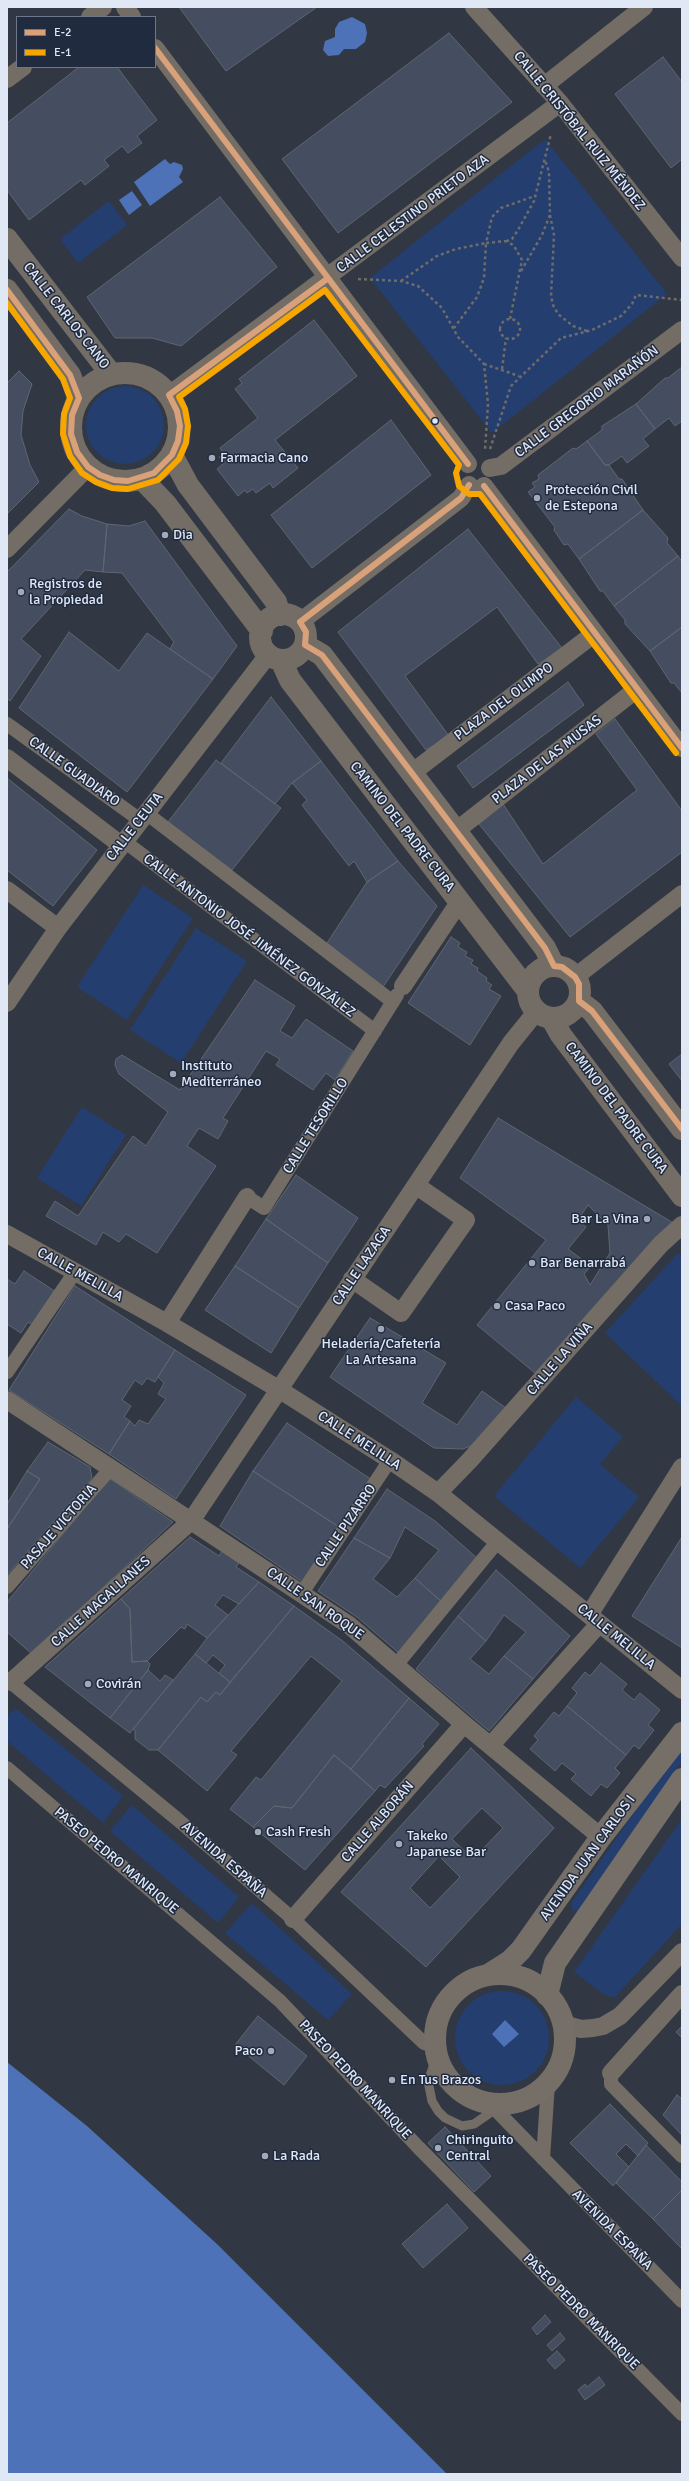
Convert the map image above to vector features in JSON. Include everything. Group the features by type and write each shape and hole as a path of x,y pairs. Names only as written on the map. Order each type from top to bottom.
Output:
{"main road":[{"name":"AVENIDA JUAN CARLOS I","path":"488,1975 510,1961 521,1950 601,1837 682,1733"},
{"path":"547,1995 555,1963 682,1779"},
{"path":"488,1975 514,1976 537,1986 547,1995 559,2013 563,2024 565,2039 563,2055 557,2070 548,2083 525,2099 494,2105 463,2093 454,2086 441,2067 436,2051 437,2022 448,2001 466,1984 488,1975"}],"street":[{"path":"91,16 103,7"},
{"path":"125,7 131,16"},
{"name":"CALLE CRISTÓBAL RUIZ MÉNDEZ","path":"474,7 560,103 682,258"},
{"path":"544,86 644,7"},
{"path":"156,49 327,279 480,465 490,480 476,486 300,622"},
{"path":"7,79 22,68"},
{"name":"CALLE CELESTINO PRIETO AZA","path":"169,395 327,279 414,211 560,103"},
{"name":"CALLE CARLOS CANO","path":"7,238 111,374"},
{"path":"7,290 70,375 79,398"},
{"name":"CALLE GREGORIO MARAÑÓN","path":"480,465 501,466 682,330"},
{"path":"111,374 139,374 151,379 169,395 178,411 180,426 178,441 172,455 154,473 142,478 128,481 114,480 100,475 88,466 77,452 71,434 72,415 79,398 93,383 111,374"},
{"path":"172,455 188,485 276,602 280,615"},
{"path":"480,465 464,473 595,633 682,748"},
{"path":"7,549 88,466"},
{"path":"142,478 165,503 262,631"},
{"path":"280,615 287,615 300,622 306,632 305,645 296,657 275,657 261,644 262,631 268,620 280,615"},
{"name":"PLAZA DEL OLIMPO","path":"412,772 595,633"},
{"path":"305,645 322,655 546,948 554,966"},
{"name":"CALLE CEUTA","path":"7,1003 58,928 122,843 275,657"},
{"name":"CAMINO DEL PADRE CURA","path":"275,657 290,680 528,991"},
{"name":"PLAZA DE LAS MUSAS","path":"457,830 637,689"},
{"name":"CALLE GUADIARO","path":"7,724 143,816"},
{"name":"CALLE GUADIARO","path":"7,758 122,843"},
{"path":"143,816 393,1002"},
{"name":"CALLE ANTONIO JOSÉ JIMÉNEZ GONZÁLEZ","path":"122,843 375,1031"},
{"path":"7,890 58,928"},
{"path":"575,976 682,894"},
{"name":"CALLE TESORILLO","path":"168,1323 248,1197 264,1208 403,986 460,901"},
{"path":"546,967 562,967 575,976 579,984 579,1001 568,1014 544,1015 528,999 529,983 536,973 546,967"},
{"path":"579,1001 592,1011 682,1129"},
{"name":"CAMINO DEL PADRE CURA","path":"544,1015 682,1196"},
{"name":"CALLE LAZAGA","path":"191,1521 280,1390 352,1279 417,1186 511,1043 544,1015"},
{"path":"352,1279 402,1313 466,1220 417,1186"},
{"name":"CALLE LA VIÑA","path":"438,1493 470,1460 656,1250 682,1226"},
{"name":"CALLE MELILLA","path":"7,1234 168,1323 280,1390 390,1460 438,1493 682,1690"},
{"path":"7,1372 75,1272"},
{"name":"CALLE SAN ROQUE","path":"7,1400 350,1625 397,1664 464,1724 492,1745 601,1837"},
{"name":"CALLE PIZARRO","path":"302,1593 390,1460"},
{"path":"492,1745 594,1619 682,1467"},
{"name":"PASAJE VICTORIA","path":"7,1587 111,1468"},
{"name":"CALLE MAGALLANES","path":"9,1680 191,1521"},
{"path":"397,1664 498,1541"},
{"name":"AVENIDA ESPAÑA","path":"9,1680 177,1819 293,1919 424,2043 436,2051"},
{"name":"CALLE ALBORÁN","path":"293,1919 464,1724"},
{"name":"PASEO PEDRO MANRIQUE","path":"7,1768 280,2001 418,2147 682,2414"},
{"path":"563,2024 581,2029 603,2026 620,2016 682,1952"},
{"path":"666,1969 666,1986 679,1997 611,2073 611,2084 682,2156"},
{"path":"543,2159 548,2083"},
{"name":"AVENIDA ESPAÑA","path":"494,2105 543,2159 682,2301"}],"lane":[{"path":"436,2051 428,2081 432,2101 438,2112 453,2123 462,2126 474,2124 494,2105"}],"path":[{"path":"401,281 437,256 456,249 512,239 527,218 536,196 560,103"},
{"path":"545,159 549,172 550,215 554,235 551,296 553,305 558,314 573,326 587,331"},
{"path":"453,328 477,297 484,278 486,243 492,217 501,208 536,196"},
{"path":"519,274 542,235 550,215"},
{"path":"507,241 514,246 522,260 510,319"},
{"path":"327,279 401,281 418,286 442,308 460,340 484,364 520,376"},
{"path":"480,465 488,455 511,386 561,338 587,331 620,316 636,295 682,300"},
{"path":"510,319 518,322 520,332 513,339 506,338 501,332 501,326 504,321 510,319"},
{"path":"502,369 506,338"},
{"path":"480,465 488,404 484,364"}],"shaded area":[{"path":"352,17 365,24 367,33 365,42 356,49 344,49 339,55 328,56 323,50 325,41 335,37 335,29 339,22"},
{"path":"545,139 667,294 492,433 370,278"},
{"path":"165,159 170,164 174,162 182,165 183,169 179,177 183,182 150,206 134,182"},
{"path":"132,191 142,205 129,215 119,200"},
{"path":"109,201 127,225 78,263 60,239"},
{"path":"117,386 133,386 147,392 158,403 164,417 164,433 158,447 147,458 133,464 117,464 103,458 92,447 86,433 86,417 92,403 103,392"},
{"path":"143,885 193,918 127,1020 77,987"},
{"path":"196,928 247,961 181,1063 130,1030"},
{"path":"82,1107 126,1135 81,1206 37,1178"},
{"path":"678,1253 682,1257 682,1406 605,1333"},
{"path":"576,1397 623,1437 600,1464 639,1497 580,1568 494,1496"},
{"path":"15,1708 123,1796 103,1823 7,1741 7,1717"},
{"path":"682,1748 682,1761 578,1911 573,1911 571,1905 572,1902 672,1758"},
{"path":"132,1805 239,1897 218,1923 110,1831"},
{"path":"682,1819 682,1924 614,1998 602,1993 574,1972"},
{"path":"252,1903 352,1994 328,2020 225,1933"},
{"path":"502,1991 520,1995 535,2005 545,2020 549,2038 545,2056 535,2071 520,2081 502,2085 484,2081 469,2071 459,2056 455,2038 459,2020 469,2005 484,1995"},
{"path":"505,2020 519,2034 504,2047 492,2034"},
{"path":"7,2062 87,2126 217,2244 447,2474 7,2474"}],"building":[{"path":"179,7 317,7 226,71"},
{"path":"449,33 512,102 338,233 282,159"},
{"path":"663,57 682,82 682,159 671,168 615,94"},
{"path":"78,68 118,68 157,120 137,136 142,143 128,153 122,146 104,160 109,166 85,185 81,180 29,220 7,190 7,123"},
{"path":"220,197 277,267 181,346 152,338 115,338 87,297"},
{"path":"314,320 357,376 275,440 298,468 273,488 270,483 256,493 253,489 247,493 245,490 238,496 217,469 224,463 219,457 223,453 220,448 258,418 235,389 242,383 239,379"},
{"path":"682,367 682,421 675,426 669,418 655,429 636,404 665,378 668,378"},
{"path":"19,371 32,384 23,411 21,435 30,465 39,482 7,514 7,383"},
{"path":"636,404 655,429 643,439 649,446 627,463 622,456 609,465 605,465 587,441 602,430 602,426"},
{"path":"391,420 431,475 312,568 271,515"},
{"path":"587,441 605,465 609,465 619,479 622,479 643,510 579,559 568,544 564,545 554,530 555,527 528,492 535,487 532,483 539,479 538,475 573,448 576,449"},
{"path":"69,509 82,516 107,524 103,572 85,570 21,639 41,656 10,701 7,698 7,572"},
{"path":"643,510 668,538 667,543 678,556 614,606 603,591 600,591 579,559"},
{"path":"145,521 237,646 213,679 170,649 174,642 122,573 103,572 107,524 129,526"},
{"path":"468,529 562,648 538,664 497,607 405,676 449,736 426,750 338,632"},
{"path":"678,556 682,562 682,627 650,651 625,624 625,620 614,606"},
{"path":"682,627 682,693 674,683 671,683 650,651"},
{"path":"69,632 119,671 147,633 213,679 127,792 19,708"},
{"path":"568,682 584,705 473,788 457,766"},
{"path":"271,697 321,761 292,783 275,804 221,763"},
{"path":"615,719 682,811 682,852 570,937 479,824 503,804 543,864 637,790 596,734"},
{"path":"216,760 281,808 232,870 168,822"},
{"path":"321,761 398,861 367,882 354,861 349,866 302,805 307,800 292,783"},
{"path":"7,778 97,850 53,906 7,870"},
{"path":"398,861 437,906 383,987 327,943 367,882"},
{"path":"451,937 460,943 458,947 467,952 465,956 473,960 471,964 478,968 477,971 487,978 486,981 492,985 489,989 501,996 470,1045 408,1003"},
{"path":"255,980 295,1006 280,1031 292,1038 306,1019 353,1051 335,1080 326,1073 313,1090 276,1065 280,1059 266,1051 223,1118 228,1121 218,1139 199,1128 187,1146 216,1166 157,1253 126,1234 119,1242 103,1232 96,1245 46,1216 55,1201 78,1216 133,1136 146,1146 168,1112 119,1074 115,1065 116,1059 122,1055 180,1090"},
{"path":"682,1054 682,1081 669,1064"},
{"path":"498,1118 675,1224 535,1373 477,1325 546,1240 460,1178","holes":["588,1205 608,1225 610,1253 590,1285 584,1274 591,1266 568,1249 586,1227 578,1220"]},
{"path":"296,1175 358,1218 328,1263 266,1219"},
{"path":"266,1219 328,1263 299,1308 235,1266"},
{"path":"235,1266 299,1308 271,1353 205,1310"},
{"path":"24,1271 56,1292 34,1326 28,1322 21,1333 7,1324 7,1279 15,1284"},
{"path":"75,1286 175,1350 155,1382 147,1378 142,1385 135,1380 122,1400 131,1406 124,1417 130,1421 109,1454 9,1390"},
{"path":"370,1318 446,1363 422,1403 457,1425 482,1391 506,1408 473,1445 463,1449 434,1448 330,1377"},
{"path":"175,1350 246,1395 176,1499 109,1454 130,1421 135,1426 139,1420 148,1424 166,1399 158,1394 164,1383 158,1377"},
{"path":"287,1423 372,1480 339,1527 253,1471"},
{"path":"48,1442 90,1467 92,1478 7,1575 7,1529 40,1479 27,1471"},
{"path":"27,1471 40,1479 7,1529 7,1504"},
{"path":"253,1471 339,1527 304,1583 220,1526"},
{"path":"109,1478 173,1522 32,1654 7,1632 7,1602"},
{"path":"387,1489 435,1521 478,1559 443,1603 415,1578 439,1550 405,1527 390,1558 354,1538"},
{"path":"190,1537 219,1556 222,1551 239,1563 236,1567 259,1582 239,1604 223,1595 215,1605 228,1615 207,1638 187,1624 185,1629 181,1627 147,1661 132,1662 130,1609 121,1599"},
{"path":"682,1537 682,1648 632,1616"},
{"path":"354,1538 390,1558 373,1579 397,1597 415,1578 443,1603 400,1654 357,1617 318,1591"},
{"path":"496,1570 570,1636 533,1679 504,1656 526,1632 504,1615 486,1641 458,1616"},
{"path":"259,1582 294,1606 230,1682 219,1673 225,1665 213,1655 206,1663 195,1654 207,1638"},
{"path":"121,1599 130,1609 132,1662 147,1661 150,1664 148,1670 110,1718 45,1667"},
{"path":"294,1606 344,1642 409,1698 351,1769 334,1755 292,1808 274,1806 253,1827 230,1809 256,1777 261,1780 342,1681 311,1656 231,1751 237,1755 207,1791 158,1750 201,1697 207,1702 216,1692 220,1695"},
{"path":"458,1616 486,1641 470,1659 489,1674 504,1656 533,1679 489,1731 416,1669"},
{"path":"195,1654 230,1682 220,1695 216,1692 207,1702 201,1697 158,1750 149,1750 135,1739 135,1731 133,1729"},
{"path":"601,1663 627,1684 622,1690 634,1700 640,1693 660,1710 648,1725 654,1730 639,1749 634,1745 626,1755 567,1706 577,1693 572,1688 585,1672 590,1676"},
{"path":"148,1670 160,1681 165,1675 173,1680 130,1733 110,1718"},
{"path":"409,1698 439,1724 422,1744 424,1746 385,1788 380,1785 375,1791 351,1769"},
{"path":"567,1706 626,1755 615,1768 620,1773 607,1788 601,1784 591,1796 571,1779 576,1774 562,1763 555,1771 530,1749 538,1740 534,1736 554,1712 559,1716"},
{"path":"471,1748 554,1828 426,1967 341,1892","holes":["482,1808 503,1828 473,1859 452,1839","439,1856 460,1877 430,1908 410,1888"]},
{"path":"334,1755 375,1791 305,1870 253,1827 274,1806 292,1808"},
{"name":"Paco","path":"258,2016 307,2056 284,2085 235,2045"},
{"path":"682,2026 682,2038 676,2032"},
{"path":"677,2095 682,2099 682,2135 663,2115"},
{"path":"610,2104 648,2143 638,2156 626,2144 616,2154 629,2167 613,2186 570,2143"},
{"path":"445,2127 491,2176 474,2192 428,2143"},
{"path":"646,2145 682,2182 682,2190 653,2219 616,2183"},
{"path":"682,2190 682,2247 681,2248 653,2219"},
{"path":"447,2204 468,2228 423,2268 402,2244"},
{"path":"545,2315 551,2322 537,2335 532,2328"},
{"path":"560,2333 565,2339 552,2351 547,2345"},
{"path":"557,2351 565,2360 555,2369 547,2360"},
{"path":"599,2377 605,2385 585,2400 578,2390 585,2384 587,2387"}],"transit line":[{"name":"E-2","path":"156,49 468,464"},
{"name":"E-2","path":"7,290 70,375 79,398 72,415 71,434 77,452 88,467 100,475 114,480 128,481 154,473 172,455 178,441 180,426 177,411 169,395 327,279"},
{"name":"E-1","path":"7,303 63,379 70,398 64,414 63,434 70,456 82,473 96,482 112,488 128,489 158,480 179,459 186,443 188,426 185,409 179,397 325,290 459,465 456,473 459,486 469,494 480,494 676,753"},
{"name":"E-2","path":"469,485 461,498 300,622 306,632 305,645 322,655 545,948 554,966 562,967 575,977 579,984 579,1001 592,1011 682,1129"},
{"name":"E-2","path":"484,486 682,748"}],"place":[{"name":"Farmacia Cano","path":"212,458"},
{"name":"Protección Civil de Estepona","path":"537,498"},
{"name":"Dia","path":"165,535"},
{"name":"Registros de la Propiedad","path":"21,592"},
{"name":"Instituto Mediterráneo","path":"173,1074"},
{"name":"Bar La Vina","path":"647,1219"},
{"name":"Bar Benarrabá","path":"532,1263"},
{"name":"Casa Paco","path":"497,1306"},
{"name":"Heladería/Cafetería La Artesana","path":"381,1329"},
{"name":"Covirán","path":"88,1684"},
{"name":"Cash Fresh","path":"258,1832"},
{"name":"Takeko Japanese Bar","path":"399,1844"},
{"name":"Paco","path":"271,2051"},
{"name":"En Tus Brazos","path":"392,2080"},
{"name":"Chiringuito Central","path":"438,2148"},
{"name":"La Rada","path":"265,2156"}]}
